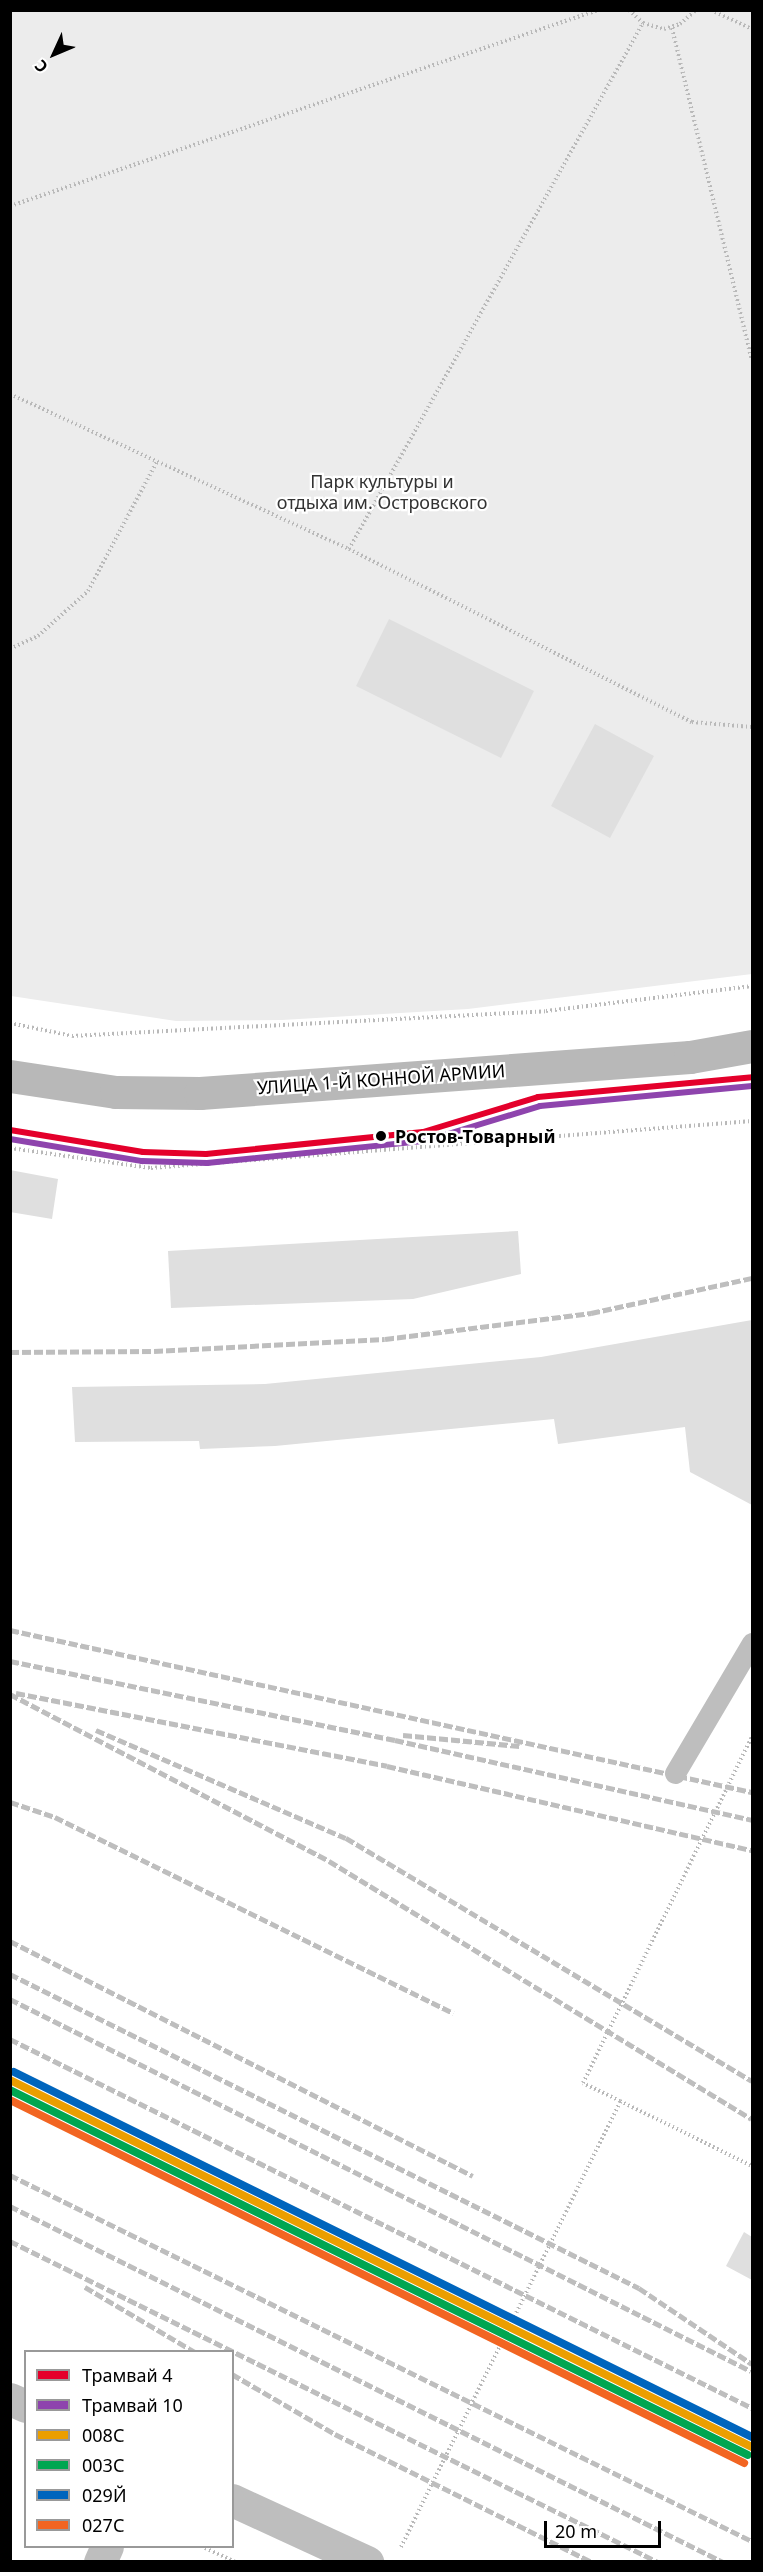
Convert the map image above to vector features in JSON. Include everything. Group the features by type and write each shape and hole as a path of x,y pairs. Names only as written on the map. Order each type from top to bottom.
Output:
{"main road":[{"name":"УЛИЦА 1-Й КОННОЙ АРМИИ","path":"10,1076 116,1092 200,1093 690,1057 753,1046"},
{"path":"10,2399 24,2405"},
{"path":"234,2501 367,2562"},
{"path":"100,2562 107,2548"}],"lane":[{"path":"675,1773 753,1643"}],"path":[{"path":"10,206 598,10"},
{"path":"629,10 643,23 672,28 696,10"},
{"path":"711,10 753,29"},
{"path":"350,549 643,23"},
{"path":"672,28 753,360"},
{"path":"10,394 350,549 692,722 753,727"},
{"path":"10,649 38,636 88,591 157,461"},
{"path":"10,1023 72,1036 546,1011 753,986"},
{"path":"10,1148 151,1168 753,1121"},
{"path":"753,1736 583,2083 753,2166"},
{"path":"400,2551 620,2101"},
{"path":"203,2548 235,2562"}],"green space":[{"name":"Парк культуры и отдыха им. Островского","path":"10,11 752,11 752,974 468,1009 282,1020 176,1021 11,996"}],"building":[{"path":"389,619 534,691 501,758 356,686"},
{"path":"595,724 654,756 610,838 551,806"},
{"path":"10,1170 58,1179 52,1219 10,1212"},
{"path":"518,1231 521,1274 413,1299 171,1308 168,1251"},
{"path":"752,1320 752,1505 690,1472 685,1427 558,1444 554,1419 275,1446 200,1449 199,1441 75,1442 72,1387 265,1384 541,1357"},
{"path":"744,2232 752,2237 752,2280 726,2266"}],"railway":[{"path":"10,1352 154,1351 385,1339 591,1313 752,1278"},
{"path":"10,1630 752,1792"},
{"path":"10,1661 395,1740 752,1820"},
{"path":"16,1693 387,1766 752,1850"},
{"path":"10,1694 329,1861 752,2119"},
{"path":"96,1730 346,1838 752,2081"},
{"path":"403,1735 519,1746"},
{"path":"10,1802 55,1817 453,2013"},
{"path":"10,1941 473,2176"},
{"path":"10,1974 639,2288 752,2364"},
{"path":"10,1999 751,2371"},
{"path":"10,2039 752,2408"},
{"path":"10,2175 752,2541"},
{"path":"10,2206 723,2562"},
{"path":"10,2241 230,2350"},
{"path":"85,2287 192,2350"},
{"path":"234,2352 658,2562"},
{"path":"234,2375 335,2434 592,2562"}],"tram line":[{"name":"4","path":"10,1130 143,1152 206,1154 423,1132 538,1097 752,1077"},
{"name":"10","path":"10,1139 142,1161 207,1163 425,1141 540,1106 752,1086"}],"transit line":[{"name":"029Й","path":"14,2072 752,2437"},
{"name":"008С","path":"10,2080 752,2447"},
{"name":"003С","path":"10,2090 748,2455"},
{"name":"027С","path":"10,2100 744,2463"}],"place":[{"name":"Ростов-Товарный","path":"381,1136"}]}
